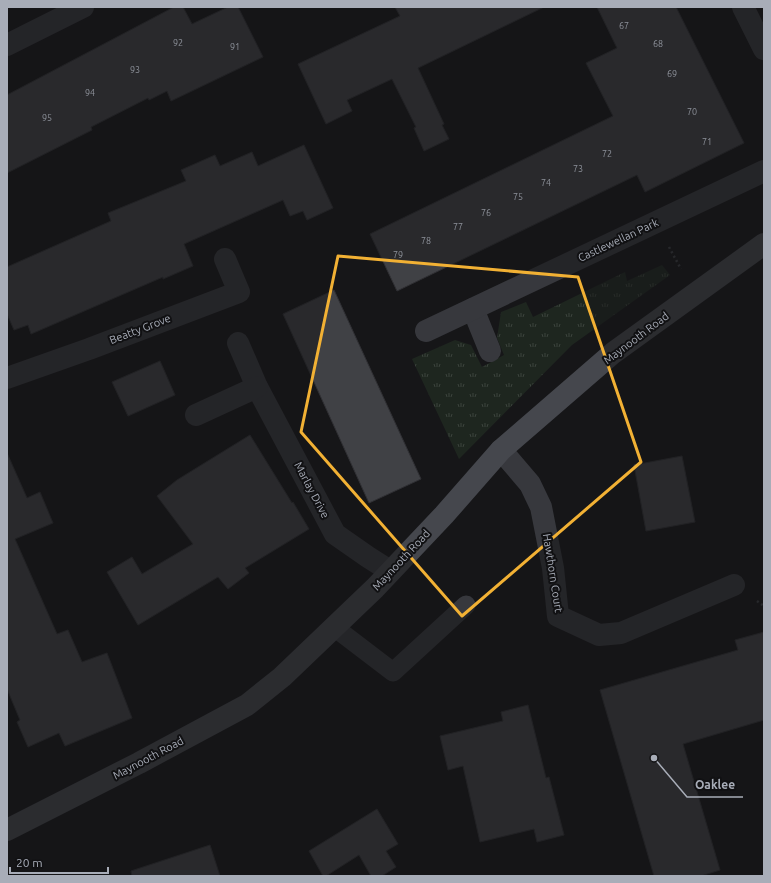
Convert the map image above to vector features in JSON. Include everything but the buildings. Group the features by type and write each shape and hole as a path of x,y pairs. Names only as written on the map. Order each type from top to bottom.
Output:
{"main road":[{"name":"Maynooth Road","path":"7,830 132,767 247,705 282,677 375,588 390,570 444,515 501,450 613,353 764,244"}],"street":[{"path":"7,45 83,7"},
{"path":"743,7 764,49"},
{"name":"Castlewellan Park","path":"426,331 764,171"},
{"name":"Beatty Grove","path":"7,378 89,349 239,292 225,259"},
{"path":"473,309 490,351"},
{"name":"Marlay Drive","path":"238,343 258,387 335,534 390,570"},
{"path":"196,415 258,387"},
{"name":"Hawthorn Court","path":"501,450 530,484 541,507 553,568 558,616 599,635 621,633 734,584"}],"lane":[{"path":"334,627 393,672 466,605"}],"path":[{"path":"656,222 695,294"}],"highlighted area":[{"path":"338,256 578,277 641,462 462,616 301,432"}],"green space":[{"path":"662,265 670,275 572,345 459,459 412,359 455,340 471,345 482,367 504,355 497,338 501,312 526,302 533,317 625,272 627,281"}],"place":[{"name":"Oaklee","path":"654,758"}]}
